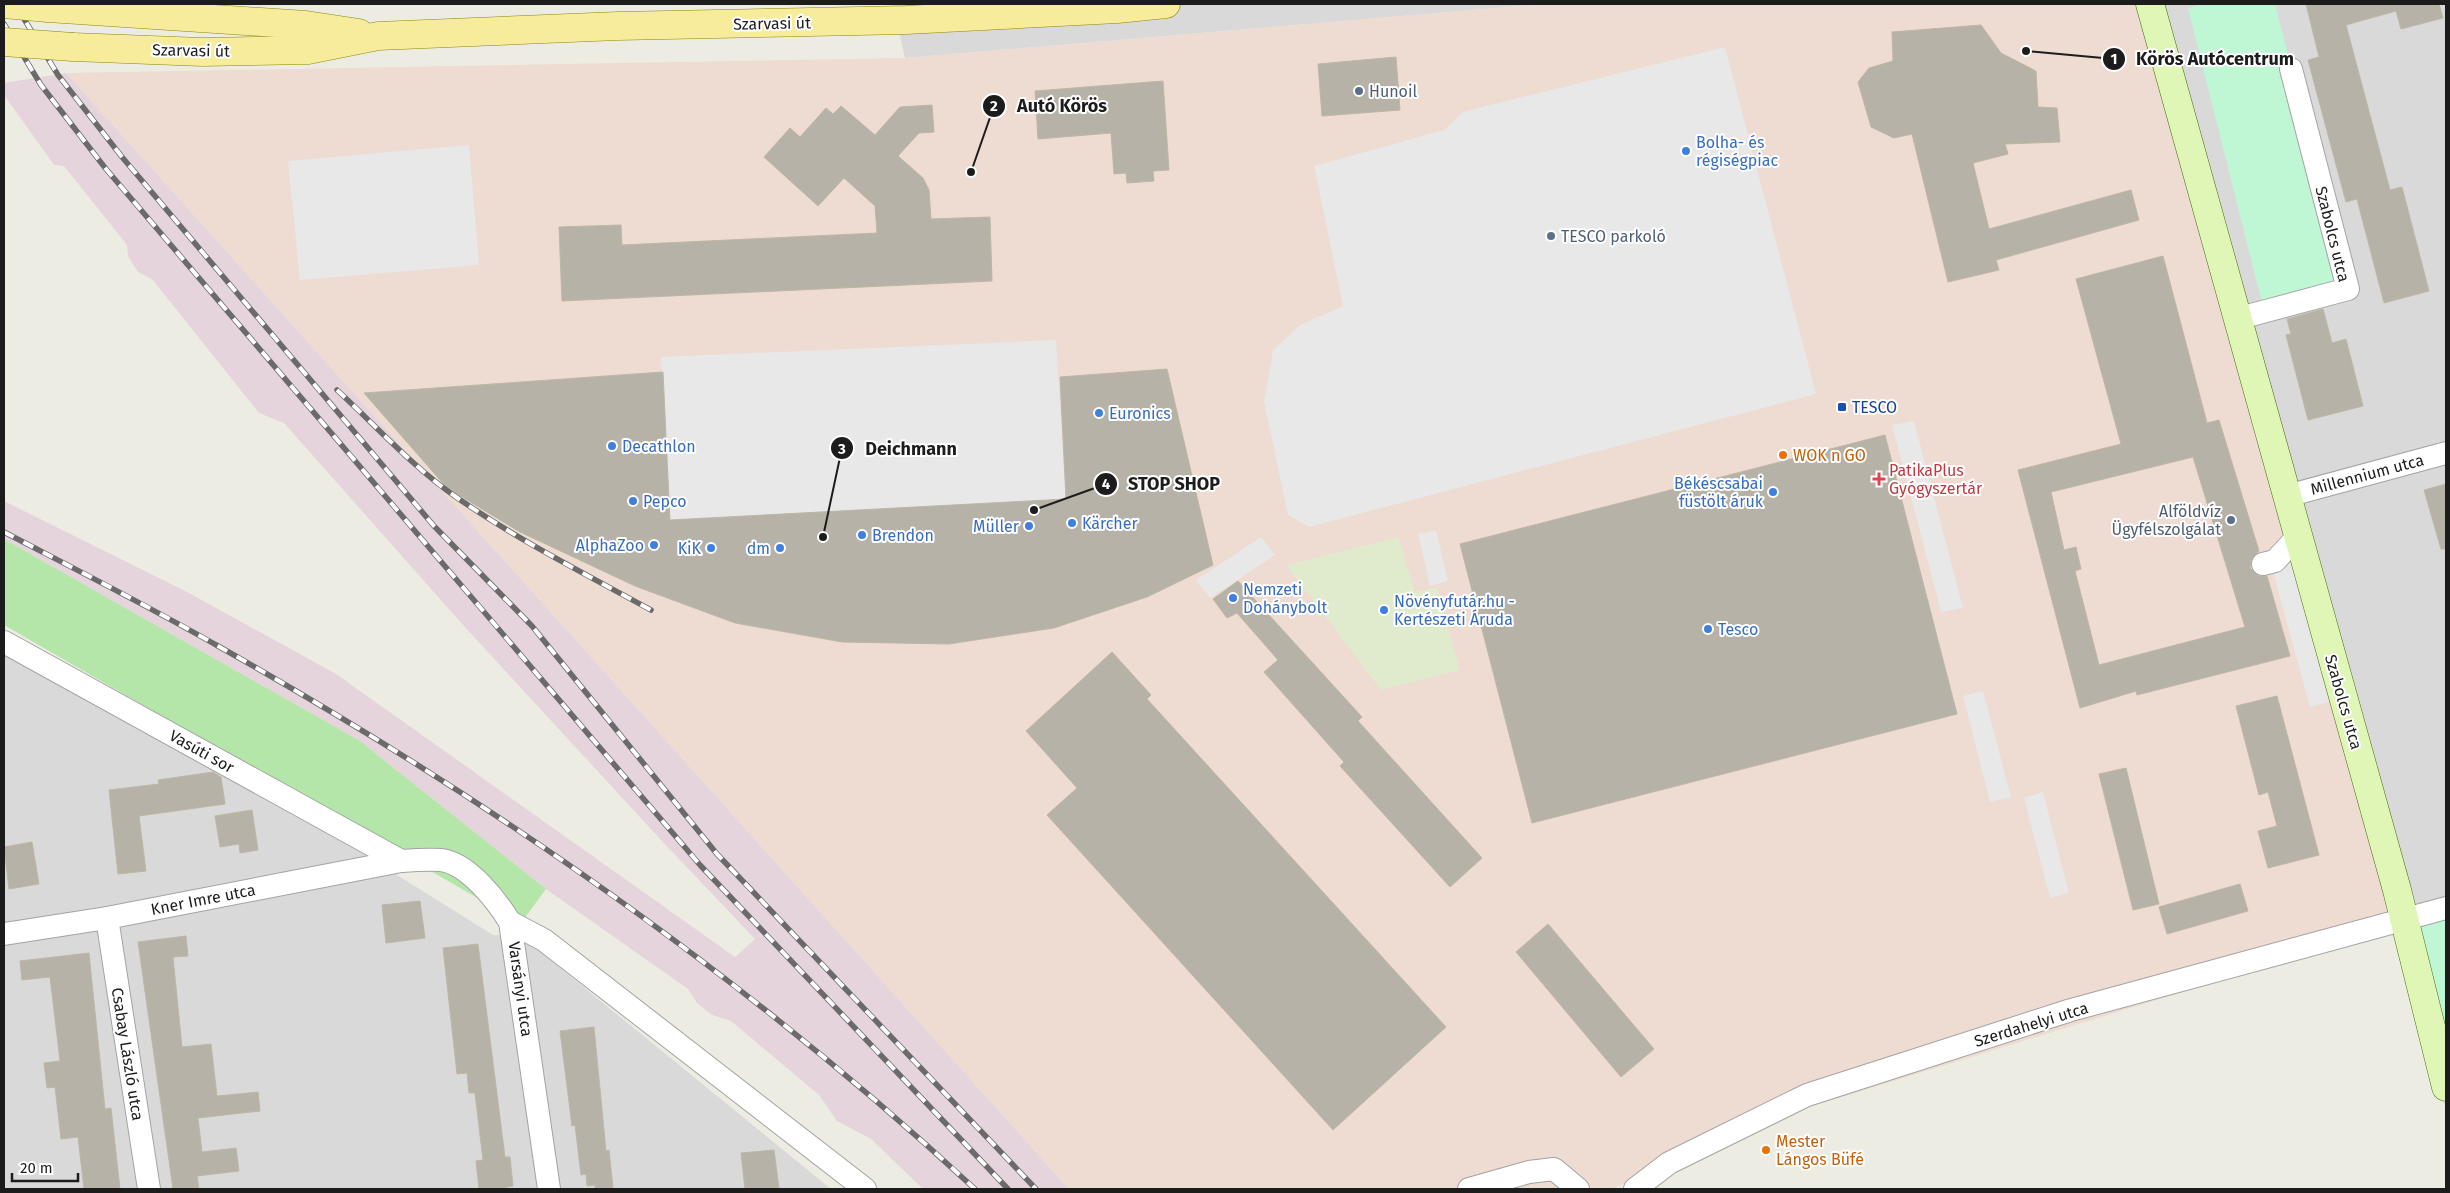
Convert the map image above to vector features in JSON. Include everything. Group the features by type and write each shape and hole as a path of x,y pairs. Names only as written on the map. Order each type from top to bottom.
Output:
{"main road":[{"name":"Szarvasi út","path":"4,4 306,25 378,36"},
{"name":"Szarvasi út","path":"4,42 73,47 202,52 308,50 378,36 618,26 906,20 1117,9 1166,4"}],"street":[{"name":"Szabolcs utca","path":"2150,4 2404,918 2446,1087"},
{"name":"Szabolcs utca","path":"2236,319 2348,288 2291,69"},
{"name":"Millennium utca","path":"2287,496 2446,453"},
{"path":"2263,564 2275,561 2298,536"},
{"name":"Vasúti sor","path":"4,642 401,860"},
{"name":"Kner Imre utca","path":"4,934 106,918 401,860"},
{"name":"Varsányi utca","path":"401,860 443,860 468,873 496,899 510,922 549,1189"},
{"name":"Szerdahelyi utca","path":"1635,1189 1669,1163 1807,1095 2071,1010 2446,908"},
{"name":"Csabay László utca","path":"106,918 149,1189"},
{"path":"510,922 544,940 865,1189"},
{"path":"1469,1189 1529,1172 1554,1169 1578,1189"}],"shaded area":[{"path":"893,4 1545,4 905,58"},
{"path":"1545,4 2135,4 2400,925 1806,1108 1611,1189 1069,1189 66,73 905,58"},
{"path":"2135,4 2446,4 2446,1110 2400,925"},
{"name":"TESCO parkoló","path":"1725,47 1816,394 1309,527 1288,515 1264,402 1273,350 1300,325 1343,306 1314,166 1444,130 1463,112"},
{"path":"66,73 1069,1189 923,1189 871,1139 837,1121 819,1095 731,1021 712,1015 697,1003 688,989 546,889 360,741 4,539 4,501 189,593 336,674 735,957 755,939 463,625 284,423 259,413 152,279 138,272 128,256 127,245 64,166 54,165 4,95 4,83"},
{"path":"469,145 479,265 300,280 288,161"},
{"path":"1056,340 1066,499 670,520 661,357"},
{"path":"1914,421 1963,608 1941,612 1892,425"},
{"path":"1436,530 1448,581 1430,586 1418,534"},
{"path":"1261,537 1275,555 1210,598 1196,580"},
{"path":"2291,557 2329,702 2310,707 2274,576 2275,561"},
{"path":"4,654 349,845 493,935 521,936 831,1189 4,1189"},
{"path":"1983,691 2011,797 1990,802 1963,696"},
{"path":"2043,792 2069,893 2050,898 2024,798"}],"green space":[{"path":"2202,4 2275,4 2348,289 2264,311 2188,8"},
{"path":"1398,537 1415,592 1437,587 1460,670 1381,690 1286,565"},
{"path":"4,539 360,741 546,889 521,923 4,625"},
{"path":"2446,913 2446,1059 2412,922"}],"building":[{"path":"2306,4 2439,4 2443,18 2401,29 2396,11 2346,25 2390,190 2402,187 2429,291 2384,303 2357,199 2346,202 2308,60 2319,57"},
{"path":"1981,25 2001,53 2036,71 2038,107 2057,108 2060,142 2005,144 2008,154 1973,163 1989,229 2131,190 2139,220 1996,260 1999,270 1948,282 1912,134 1894,138 1871,127 1858,82 1869,68 1893,61 1892,32"},
{"name":"Hunoil","path":"1396,57 1400,110 1322,116 1318,64"},
{"path":"1163,81 1169,170 1153,171 1154,181 1127,183 1126,173 1114,174 1111,133 1038,139 1035,91"},
{"path":"932,105 934,132 919,133 898,156 923,178 929,190 931,219 990,217 992,281 562,301 559,227 621,225 622,245 877,233 875,206 844,178 818,206 764,157 790,128 800,137 826,108 833,114 841,106 875,135 900,107"},
{"path":"2163,256 2207,423 2219,420 2259,551 2251,560 2250,568 2259,576 2267,576 2290,656 2137,695 2136,691 2080,708 2018,470 2121,444 2076,279","holes":["2193,457 2245,627 2099,665 2075,571 2081,569 2076,547 2064,550 2051,492"]},
{"path":"2323,309 2332,343 2346,339 2363,406 2308,420 2286,335 2291,334 2287,319"},
{"path":"1167,369 1213,565 1147,597 1054,628 949,644 842,642 735,623 635,586 520,532 447,488 364,393 663,372 670,520 1066,499 1060,377"},
{"name":"Tesco","path":"1885,435 1957,714 1532,823 1460,544"},
{"path":"2446,484 2446,549 2441,549 2424,490"},
{"path":"1238,581 1362,717 1358,721 1482,858 1450,887 1340,766 1344,762 1264,672 1278,660 1237,613 1227,618 1213,599"},
{"path":"1112,652 1151,695 1147,699 1446,1027 1333,1130 1047,815 1077,788 1026,731"},
{"path":"2277,696 2319,855 2268,868 2258,831 2277,826 2268,792 2259,795 2236,706"},
{"path":"2126,768 2159,904 2133,910 2099,774"},
{"path":"213,772 221,777 225,804 139,816 146,871 118,874 109,790 159,784 158,780"},
{"path":"252,810 258,850 240,853 239,844 220,847 215,816"},
{"path":"32,842 39,884 9,889 4,847"},
{"path":"2240,884 2248,911 2167,934 2159,907"},
{"path":"420,901 425,938 386,943 382,905"},
{"path":"1548,924 1654,1049 1621,1077 1516,952"},
{"path":"186,936 188,956 173,957 182,1047 211,1044 217,1096 258,1092 260,1111 198,1118 202,1152 236,1148 239,1171 197,1176 199,1189 173,1189 138,942"},
{"path":"478,944 505,1157 510,1157 513,1186 497,1189 479,1189 476,1161 483,1160 475,1093 469,1093 467,1073 457,1074 443,948"},
{"path":"89,953 105,1109 111,1108 120,1189 84,1189 78,1137 61,1139 55,1087 47,1088 44,1063 60,1061 50,977 22,980 20,961"},
{"path":"594,1027 606,1151 609,1150 613,1188 601,1189 595,1189 595,1185 587,1186 586,1174 581,1175 575,1125 572,1126 560,1031"},
{"path":"774,1150 779,1188 745,1189 741,1153"}],"railway":[{"path":"15,4 58,75 122,157 434,526 532,626 717,854 1036,1189"},
{"path":"4,24 41,85 106,169 700,865 1008,1189"},
{"path":"337,390 410,459 456,497 528,542 651,610"},
{"path":"4,532 165,617 319,704 418,765 516,829 612,895 798,1037 888,1111 975,1189"}],"place":[{"name":"Körös Autócentrum","path":"2026,51"},
{"name":"Hunoil","path":"1359,91"},
{"name":"Bolha- és régiségpiac","path":"1686,151"},
{"name":"Autó Körös","path":"971,172"},
{"name":"TESCO parkoló","path":"1551,236"},
{"name":"TESCO","path":"1842,407"},
{"name":"Euronics","path":"1099,413"},
{"name":"Decathlon","path":"612,446"},
{"name":"WOK n GO","path":"1783,455"},
{"name":"PatikaPlus Gyógyszertár","path":"1879,479"},
{"name":"Békéscsabai füstölt áruk","path":"1773,492"},
{"name":"Pepco","path":"633,501"},
{"name":"STOP SHOP","path":"1034,510"},
{"name":"Alföldvíz Ügyfélszolgálat","path":"2231,520"},
{"name":"Kärcher","path":"1072,523"},
{"name":"Müller","path":"1029,526"},
{"name":"Brendon","path":"862,535"},
{"name":"Deichmann","path":"823,537"},
{"name":"AlphaZoo","path":"654,545"},
{"name":"KiK","path":"711,548"},
{"name":"dm","path":"780,548"},
{"name":"Nemzeti Dohánybolt","path":"1233,598"},
{"name":"Növényfutár.hu - Kertészeti Áruda","path":"1384,610"},
{"name":"Tesco","path":"1708,629"},
{"name":"Mester Lángos Büfé","path":"1766,1150"}]}
